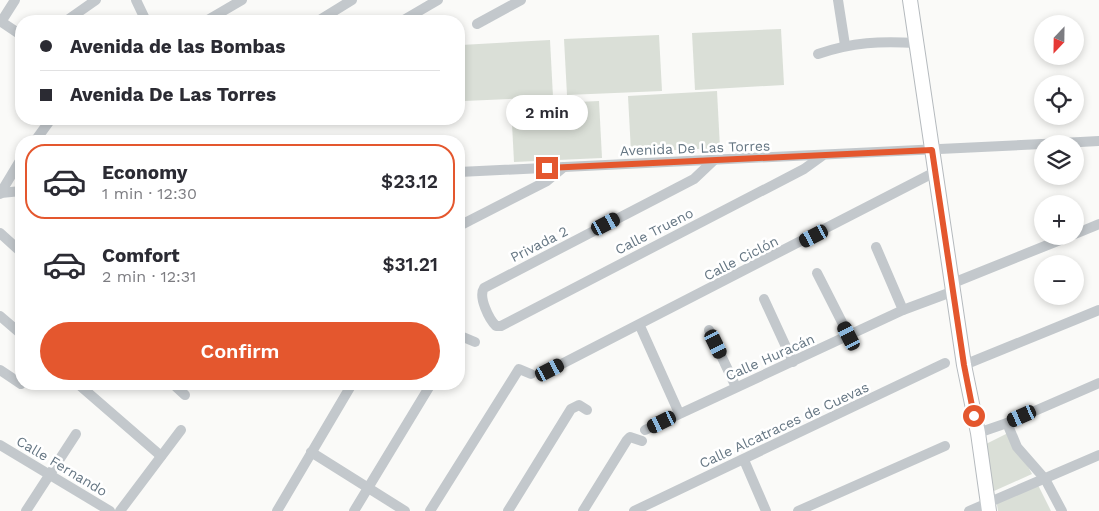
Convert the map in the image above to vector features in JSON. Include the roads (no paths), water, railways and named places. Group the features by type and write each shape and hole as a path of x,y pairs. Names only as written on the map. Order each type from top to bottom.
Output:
{"main road":[{"path":"910,0 954,287 964,365 978,433 988,507"}],"street":[{"path":"15,0 1,22 15,31"},
{"path":"75,15 96,0"},
{"path":"136,0 143,15"},
{"path":"216,15 242,0"},
{"path":"328,15 352,0"},
{"path":"477,24 520,0"},
{"path":"838,0 845,45"},
{"path":"412,15 435,1"},
{"path":"818,54 845,45 874,41 916,43"},
{"name":"Avenida De Las Torres","path":"1084,142 1099,141"},
{"name":"Avenida De Las Torres","path":"465,172 1034,144"},
{"name":"Calle Trueno","path":"481,292 496,326 510,322 787,178 822,156"},
{"name":"Privada 2","path":"481,292 484,288 694,179 713,161"},
{"path":"465,223 547,181 564,167"},
{"path":"0,193 15,169"},
{"name":"Calle Ciclón","path":"550,370 640,326 935,172"},
{"path":"0,193 15,192"},
{"path":"1084,230 1099,224"},
{"path":"0,233 15,247"},
{"name":"Calle Huracán","path":"645,430 903,310 1050,245"},
{"path":"876,247 903,310"},
{"path":"816,273 849,336"},
{"path":"764,299 792,362"},
{"path":"964,365 1099,310"},
{"path":"0,316 15,329"},
{"path":"640,326 679,413"},
{"path":"709,330 736,387"},
{"path":"465,337 475,342"},
{"name":"Calle Alcatraces de Cuevas","path":"634,511 945,363"},
{"path":"430,511 519,369 531,374"},
{"path":"0,370 15,380"},
{"path":"978,433 1007,423 1099,383"},
{"path":"85,390 161,456"},
{"path":"180,390 185,395"},
{"path":"277,511 348,390"},
{"path":"354,511 427,390"},
{"path":"508,511 571,409 579,405 587,410"},
{"path":"1007,423 1017,447 1046,479 1062,511"},
{"path":"120,511 181,430"},
{"path":"26,511 76,434"},
{"path":"583,511 627,440 630,437 642,441"},
{"name":"Calle Fernando","path":"0,445 110,511"},
{"path":"798,511 945,446"},
{"path":"311,452 405,511"},
{"path":"970,511 988,507 1099,455"},
{"path":"744,460 766,511"}]}
